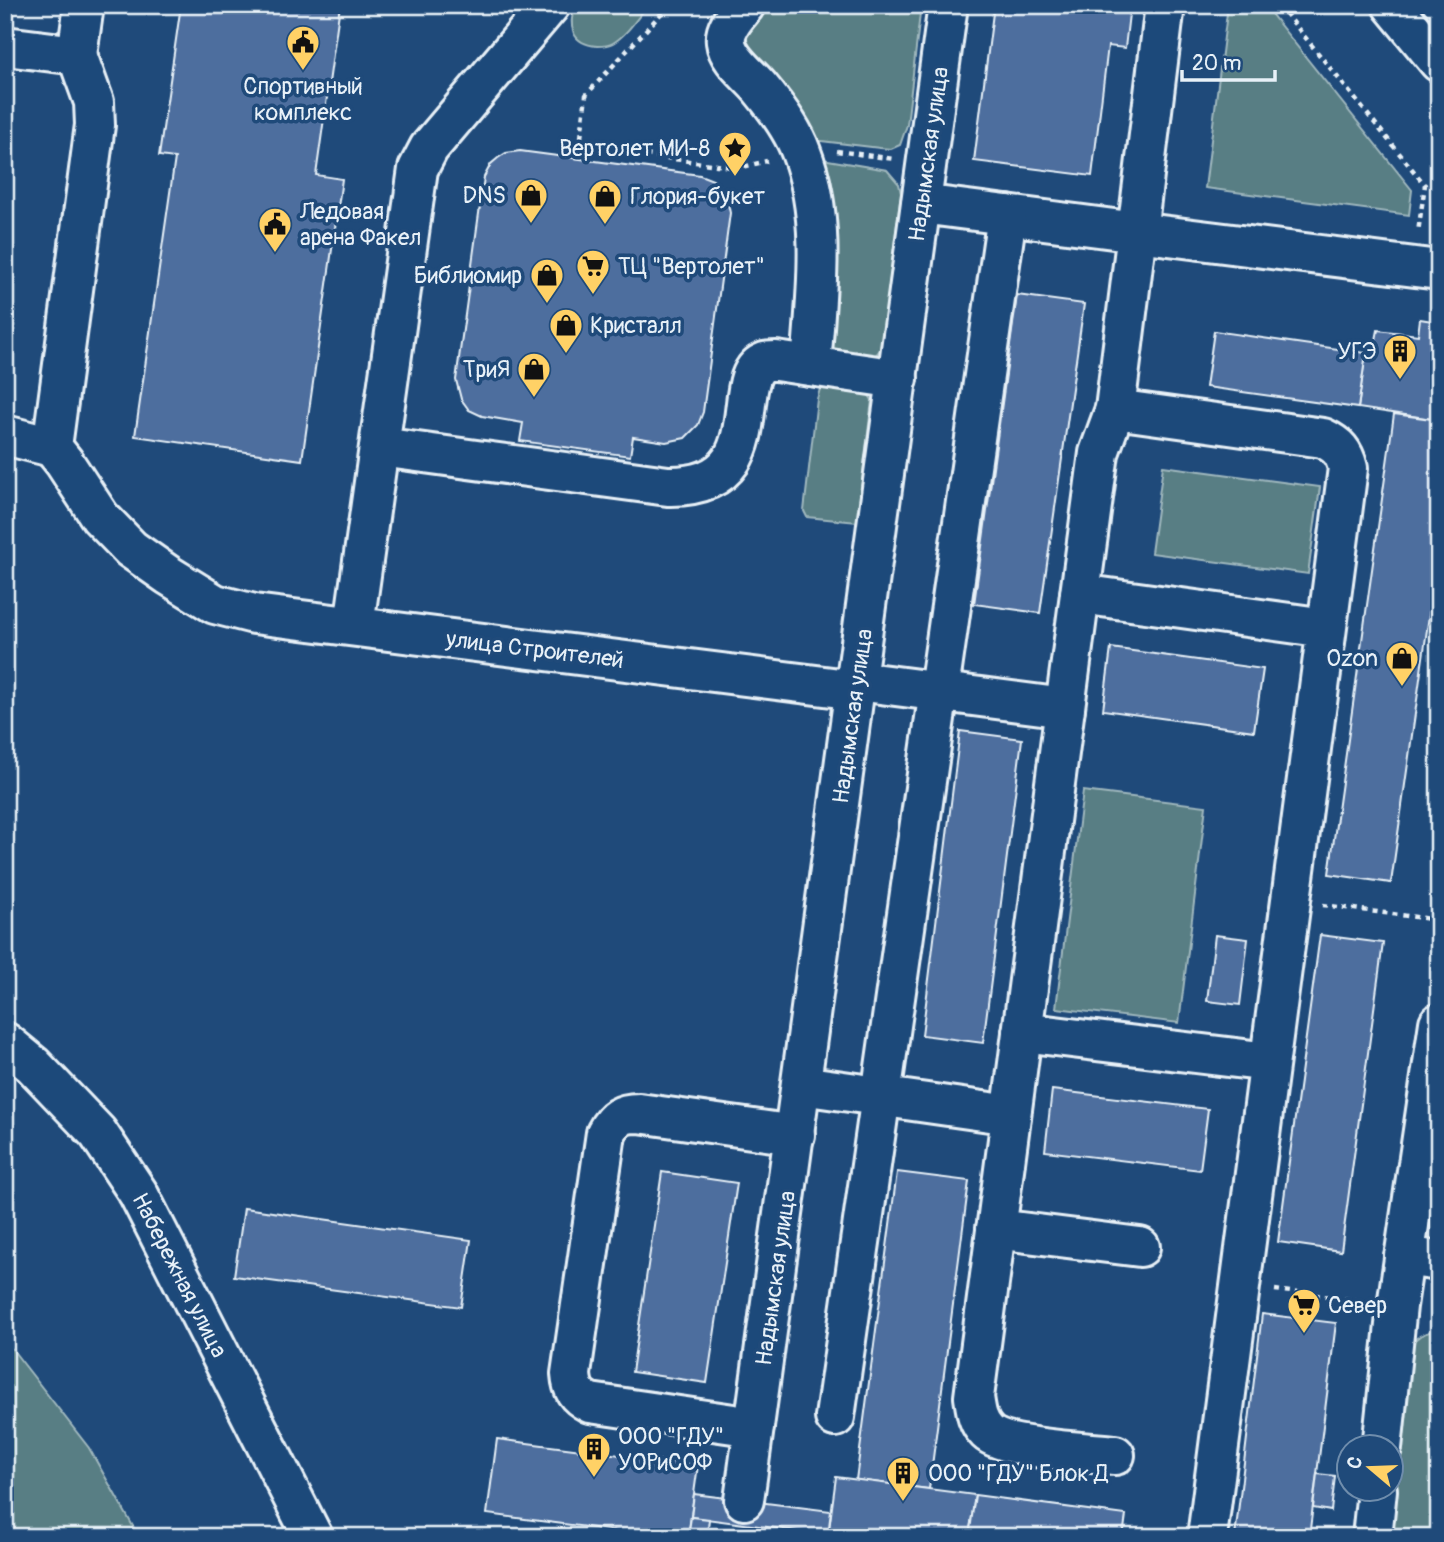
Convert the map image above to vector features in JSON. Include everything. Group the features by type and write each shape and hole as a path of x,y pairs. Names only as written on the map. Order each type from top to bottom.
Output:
{"street":[{"path":"5,435 52,447 95,125 94,102 77,55 84,5"},
{"path":"354,625 418,169 429,148 550,5"},
{"path":"745,5 726,33 726,45 733,58 761,89 785,122 801,152 811,187 816,222 817,269 811,366"},
{"name":"Надымская улица","path":"744,1500 948,5"},
{"path":"1115,1455 1005,1443 988,1433 977,1419 974,1397 1099,453 1115,409 1165,5"},
{"path":"1392,5 1439,62"},
{"path":"5,46 77,55"},
{"path":"922,204 1426,269"},
{"path":"835,1417 1007,215"},
{"path":"380,447 668,486 690,486 706,481 722,471 737,450 744,429 749,386 754,371 764,362 776,361 898,379"},
{"path":"1115,409 1323,438 1345,454 1348,468 1207,1537"},
{"name":"улица Строителей","path":"52,447 100,517 131,549 215,604 254,614 1065,708"},
{"path":"1080,594 1326,628"},
{"path":"1383,1434 1397,1306 1422,1259 1439,1023"},
{"path":"1022,1032 1269,1062"},
{"name":"Набережная улица","path":"5,1042 33,1065 98,1133 138,1193 306,1521"},
{"path":"801,1085 1011,1115"},
{"path":"754,1427 590,1403 579,1398 572,1388 571,1374 606,1133 613,1120 625,1113 639,1113 794,1135"},
{"path":"996,1229 1140,1247"},
{"path":"1372,1537 1375,1504"}],"path":[{"path":"669,5 586,95 580,146 739,169 821,149 927,163"},
{"path":"1279,5 1425,185 1426,269"},
{"path":"1290,901 1439,920"},
{"path":"1239,1286 1397,1306"}],"green space":[{"path":"575,5 648,5 618,40 609,45 597,46 582,42 574,33 572,20"},
{"path":"766,5 921,5 907,125 900,145 891,149 813,140 747,45 747,34"},
{"path":"1228,5 1264,5 1412,190 1409,215 1205,188"},
{"path":"822,159 887,170 899,184 901,193 882,340 880,350 875,356 866,357 829,350"},
{"path":"827,384 868,394 872,400 857,522 807,517 804,511 817,399 820,389"},
{"path":"1163,466 1320,487 1308,574 1151,553"},
{"path":"1083,791 1206,806 1179,1023 1056,1008"},
{"path":"1439,1332 1439,1537 1384,1537 1388,1504 1406,1504 1406,1434 1396,1434 1406,1354 1417,1338"},
{"path":"5,1340 89,1448 139,1537 5,1537"}],"building":[{"path":"181,5 340,5 316,175 342,179 302,460 135,436 175,158 159,156"},
{"path":"994,5 1130,5 1125,48 1108,46 1092,176 974,161"},
{"name":"ТЦ \"Вертолет\"","path":"520,151 700,175 713,180 726,194 730,213 703,412 698,425 685,438 666,442 633,437 630,456 520,441 523,423 482,416 469,410 461,399 456,380 484,177 498,158 506,153"},
{"path":"1017,295 1084,304 1040,613 974,604"},
{"name":"УГЭ","path":"1420,319 1439,322 1439,420 1358,408 1367,343 1375,345 1378,330 1418,335"},
{"path":"1214,331 1366,353 1358,408 1206,387"},
{"path":"1394,414 1439,420 1439,545 1391,883 1329,874"},
{"path":"1111,648 1263,669 1254,731 1103,710"},
{"path":"960,731 1022,739 983,1043 922,1035"},
{"path":"1215,935 1248,939 1240,1005 1207,1001"},
{"path":"1320,935 1383,943 1341,1251 1278,1242"},
{"path":"1052,1090 1208,1109 1200,1170 1045,1151"},
{"path":"662,1172 737,1183 707,1383 632,1372"},
{"path":"897,1172 969,1181 929,1489 856,1480"},
{"path":"244,1208 471,1240 461,1307 234,1276"},
{"path":"1262,1314 1336,1323 1309,1537 1235,1537"},
{"name":"ООО \"ГДУ\" УОРиСОФ","path":"497,1439 698,1465 688,1537 663,1537 487,1514"},
{"path":"1317,1474 1335,1476 1331,1511 1313,1508"},
{"name":"ООО \"ГДУ\" Блок Д","path":"836,1477 975,1495 969,1537 828,1537"},
{"path":"694,1494 831,1511 828,1535 691,1517"},
{"path":"975,1495 1126,1515 1123,1537 969,1537"},
{"path":"691,1517 709,1519 707,1537 688,1537"}],"place":[{"name":"Спортивный комплекс","path":"303,72"},
{"name":"Вертолет МИ-8","path":"735,178"},
{"name":"DNS","path":"531,225"},
{"name":"Глория-букет","path":"605,226"},
{"name":"Ледовая арена Факел","path":"275,254"},
{"name":"ТЦ \"Вертолет\"","path":"593,296"},
{"name":"Библиомир","path":"547,305"},
{"name":"Кристалл","path":"566,355"},
{"name":"УГЭ","path":"1400,381"},
{"name":"ТриЯ","path":"534,399"},
{"name":"Ozon","path":"1402,688"},
{"name":"Север","path":"1304,1335"},
{"name":"ООО \"ГДУ\" УОРиСОФ","path":"594,1479"},
{"name":"ООО \"ГДУ\" Блок Д","path":"903,1503"}]}
